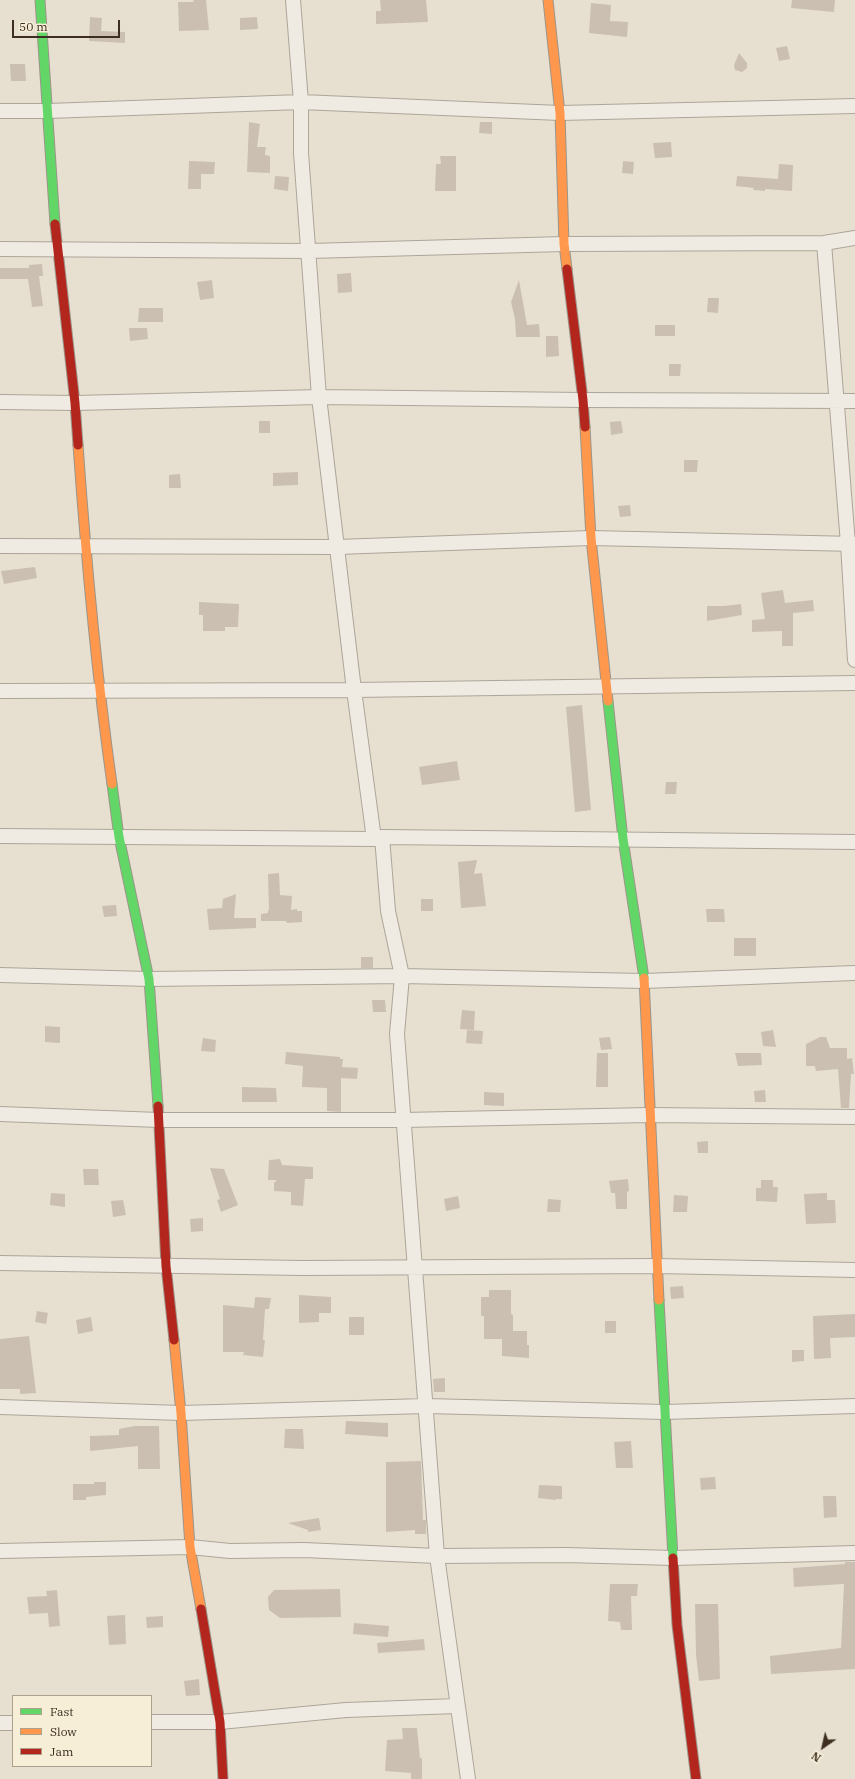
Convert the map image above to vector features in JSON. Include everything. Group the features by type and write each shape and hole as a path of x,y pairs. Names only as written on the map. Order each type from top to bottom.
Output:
{"street":[{"path":"40,0 57,249 75,403 85,547 99,690 119,837 149,979 159,1120 166,1266 181,1413 190,1547 220,1722 223,1779"},
{"path":"293,0 300,102 301,153 319,397 354,690 378,838 388,911 402,976 397,1034 437,1556 468,1779"},
{"path":"548,0 560,113 564,244 583,400 591,538 623,838 644,981 649,1115 677,1625 696,1779"},
{"path":"0,111 48,111 300,102 560,113 855,106"},
{"path":"0,249 309,250 564,244 824,243 855,238"},
{"path":"824,243 837,402 851,544 855,660"},
{"path":"0,402 75,403 319,397 855,401"},
{"path":"0,546 337,547 591,538 851,544"},
{"path":"0,691 354,690 855,683"},
{"path":"0,836 623,838 855,842"},
{"path":"0,975 149,979 402,976 644,981 855,973"},
{"path":"0,1114 159,1120 403,1120 649,1115 855,1117"},
{"path":"0,1263 302,1268 657,1266 855,1270"},
{"path":"0,1408 181,1413 426,1406 665,1412 855,1406"},
{"path":"0,1551 190,1547 230,1551 304,1550 437,1556 566,1555 674,1558 855,1553"},
{"path":"152,1722 220,1722 346,1710 457,1706"},
{"path":"0,1724 12,1723"}],"building":[{"path":"193,0 206,0 209,30 179,31 178,2 194,2"},
{"path":"380,0 426,0 428,22 376,24 376,11 381,11"},
{"path":"792,0 835,0 834,12 791,8"},
{"path":"591,3 611,5 610,21 628,22 627,37 589,33"},
{"path":"90,17 102,18 101,31 125,32 125,43 89,41"},
{"path":"257,17 258,29 240,30 240,18"},
{"path":"787,46 790,59 779,61 776,48"},
{"path":"739,53 747,63 747,68 742,72 735,70 734,65"},
{"path":"10,64 25,64 26,81 11,81"},
{"path":"249,122 260,124 257,147 266,147 265,155 270,156 270,173 247,172"},
{"path":"480,122 492,122 492,134 479,133"},
{"path":"671,142 672,157 655,158 653,143"},
{"path":"440,156 456,156 456,191 435,191 436,164 441,164"},
{"path":"189,161 215,162 214,174 201,174 201,189 188,189"},
{"path":"623,161 634,162 633,174 622,173"},
{"path":"779,164 793,165 792,191 765,189 765,191 753,190 754,188 736,186 737,176 778,179"},
{"path":"275,176 289,177 288,191 274,189"},
{"path":"42,264 43,276 39,276 43,306 32,307 28,279 0,279 0,268 29,268 29,265"},
{"path":"351,273 352,292 338,293 337,274"},
{"path":"212,280 214,298 200,300 197,282"},
{"path":"519,280 527,325 539,324 540,337 516,337 515,319 511,302"},
{"path":"708,298 719,298 718,313 707,312"},
{"path":"139,308 163,308 163,322 138,322"},
{"path":"655,325 675,325 675,336 655,336"},
{"path":"129,328 147,328 148,339 130,341"},
{"path":"546,336 558,336 559,356 546,357"},
{"path":"669,364 681,364 680,376 669,376"},
{"path":"259,421 270,421 270,433 259,433"},
{"path":"621,421 623,433 611,435 610,422"},
{"path":"684,460 698,460 697,472 684,472"},
{"path":"298,472 298,485 273,486 273,473"},
{"path":"180,474 181,488 169,488 169,475"},
{"path":"630,505 631,516 620,517 618,506"},
{"path":"35,567 37,578 4,584 1,571"},
{"path":"783,590 785,603 813,600 814,611 793,613 793,646 782,646 782,631 752,632 752,620 765,619 761,593"},
{"path":"199,602 239,604 238,627 225,627 225,631 203,631 203,615 199,615"},
{"path":"741,604 742,615 707,621 707,606"},
{"path":"582,705 591,810 575,812 566,707"},
{"path":"457,761 460,780 422,785 419,767"},
{"path":"666,782 677,782 676,794 665,794"},
{"path":"477,860 474,874 482,873 486,906 461,908 458,862"},
{"path":"279,873 280,895 292,896 291,910 297,909 297,911 302,911 302,922 287,923 286,921 261,921 261,914 268,913 269,910 268,874"},
{"path":"236,894 234,918 256,918 256,928 209,930 207,909 222,908 223,899"},
{"path":"421,899 433,899 433,911 421,911"},
{"path":"116,905 117,916 104,917 102,906"},
{"path":"706,909 724,909 725,922 707,922"},
{"path":"734,938 756,938 756,956 734,956"},
{"path":"361,957 373,957 373,968 361,968"},
{"path":"372,1000 385,1000 386,1012 373,1012"},
{"path":"462,1010 475,1011 474,1030 460,1029"},
{"path":"45,1026 60,1027 60,1043 45,1042"},
{"path":"467,1030 483,1031 482,1044 466,1043"},
{"path":"773,1030 776,1047 763,1046 761,1032"},
{"path":"610,1037 612,1049 601,1050 599,1038"},
{"path":"820,1037 826,1037 830,1048 847,1048 847,1059 852,1058 854,1074 851,1074 849,1108 841,1108 838,1069 816,1071 815,1066 806,1066 806,1044"},
{"path":"203,1038 216,1040 215,1052 201,1051"},
{"path":"286,1052 340,1057 340,1059 343,1059 342,1067 358,1068 357,1079 341,1078 341,1112 327,1111 327,1088 302,1087 303,1066 285,1064"},
{"path":"597,1053 608,1053 608,1087 596,1087"},
{"path":"735,1053 761,1053 762,1065 738,1066"},
{"path":"242,1087 276,1088 277,1102 242,1102"},
{"path":"765,1090 766,1102 755,1102 754,1091"},
{"path":"484,1092 504,1093 504,1106 484,1105"},
{"path":"708,1141 708,1153 698,1153 697,1142"},
{"path":"280,1159 282,1165 313,1167 313,1179 305,1179 303,1206 291,1205 291,1192 274,1191 274,1183 277,1180 268,1180 269,1160"},
{"path":"210,1168 224,1169 238,1205 221,1212 217,1200 220,1199"},
{"path":"83,1169 98,1169 99,1185 84,1185"},
{"path":"628,1179 629,1191 627,1192 627,1209 616,1209 615,1193 611,1193 609,1181"},
{"path":"761,1180 773,1180 773,1187 778,1187 777,1202 756,1201 756,1188 761,1188"},
{"path":"51,1193 65,1194 65,1207 50,1205"},
{"path":"827,1193 827,1200 835,1200 836,1223 806,1224 804,1194"},
{"path":"674,1195 688,1196 687,1212 673,1212"},
{"path":"458,1196 460,1208 446,1211 444,1199"},
{"path":"548,1199 561,1200 560,1212 547,1212"},
{"path":"123,1200 126,1215 113,1217 111,1201"},
{"path":"203,1218 203,1231 191,1232 190,1219"},
{"path":"683,1286 684,1298 671,1299 670,1287"},
{"path":"489,1290 511,1290 513,1331 527,1331 529,1358 502,1356 502,1339 484,1339 484,1316 481,1316 481,1297 489,1297"},
{"path":"299,1295 331,1297 331,1313 319,1313 319,1322 299,1323"},
{"path":"255,1297 271,1298 269,1309 265,1309 263,1340 265,1340 263,1357 243,1355 244,1352 223,1352 223,1305 254,1308"},
{"path":"37,1311 48,1313 46,1324 35,1322"},
{"path":"855,1314 855,1337 830,1338 831,1358 814,1359 813,1316"},
{"path":"91,1317 93,1331 78,1334 76,1320"},
{"path":"349,1317 364,1317 364,1335 349,1335"},
{"path":"605,1321 616,1321 616,1333 605,1333"},
{"path":"29,1336 36,1393 20,1394 20,1389 0,1389 0,1339"},
{"path":"792,1350 804,1350 804,1361 792,1362"},
{"path":"445,1378 445,1392 434,1392 433,1379"},
{"path":"346,1421 388,1423 388,1437 345,1434"},
{"path":"135,1426 159,1426 160,1469 138,1469 138,1446 90,1451 90,1436 119,1435 119,1429"},
{"path":"285,1429 303,1429 304,1449 284,1448"},
{"path":"631,1441 633,1468 616,1468 614,1442"},
{"path":"421,1461 423,1520 426,1520 426,1534 415,1534 415,1530 386,1532 386,1462"},
{"path":"715,1477 716,1489 701,1490 700,1478"},
{"path":"94,1482 106,1482 106,1495 86,1497 86,1500 73,1500 73,1484 94,1484"},
{"path":"539,1485 562,1486 562,1499 556,1500 538,1498"},
{"path":"823,1496 836,1496 837,1517 824,1518"},
{"path":"319,1518 321,1530 308,1532 308,1530 288,1523"},
{"path":"845,1562 855,1562 855,1669 771,1674 770,1656 841,1648 844,1584 794,1587 793,1568 845,1564"},
{"path":"610,1584 638,1584 637,1596 631,1596 632,1630 621,1630 620,1622 608,1621"},
{"path":"340,1589 341,1617 280,1618 269,1610 268,1597 274,1590"},
{"path":"57,1590 60,1626 49,1627 48,1613 29,1614 27,1597 47,1596 46,1591"},
{"path":"695,1604 718,1604 720,1679 699,1681 696,1655"},
{"path":"125,1615 126,1644 109,1645 107,1616"},
{"path":"163,1616 163,1627 147,1628 146,1617"},
{"path":"354,1623 389,1626 388,1637 353,1634"},
{"path":"424,1639 425,1650 378,1653 377,1643"},
{"path":"199,1679 200,1695 186,1696 184,1681"},
{"path":"402,1728 417,1728 420,1758 422,1758 422,1779 411,1779 411,1773 385,1771 387,1740 403,1739"}],"traffic: fast":[{"path":"40,0 55,224"},
{"path":"608,701 623,839 644,978"},
{"path":"112,784 119,837 149,979 158,1106"},
{"path":"659,1300 673,1558"}],"traffic: slow":[{"path":"548,0 560,113 564,244 567,269"},
{"path":"585,427 591,538 608,701"},
{"path":"78,445 92,614 112,784"},
{"path":"644,978 659,1300"},
{"path":"174,1340 181,1413 190,1547 201,1609"}],"traffic: jam":[{"path":"55,224 75,403 78,445"},
{"path":"567,269 585,427"},
{"path":"158,1106 166,1266 174,1340"},
{"path":"673,1558 677,1625 696,1779"},
{"path":"201,1609 220,1722 223,1779"}]}
